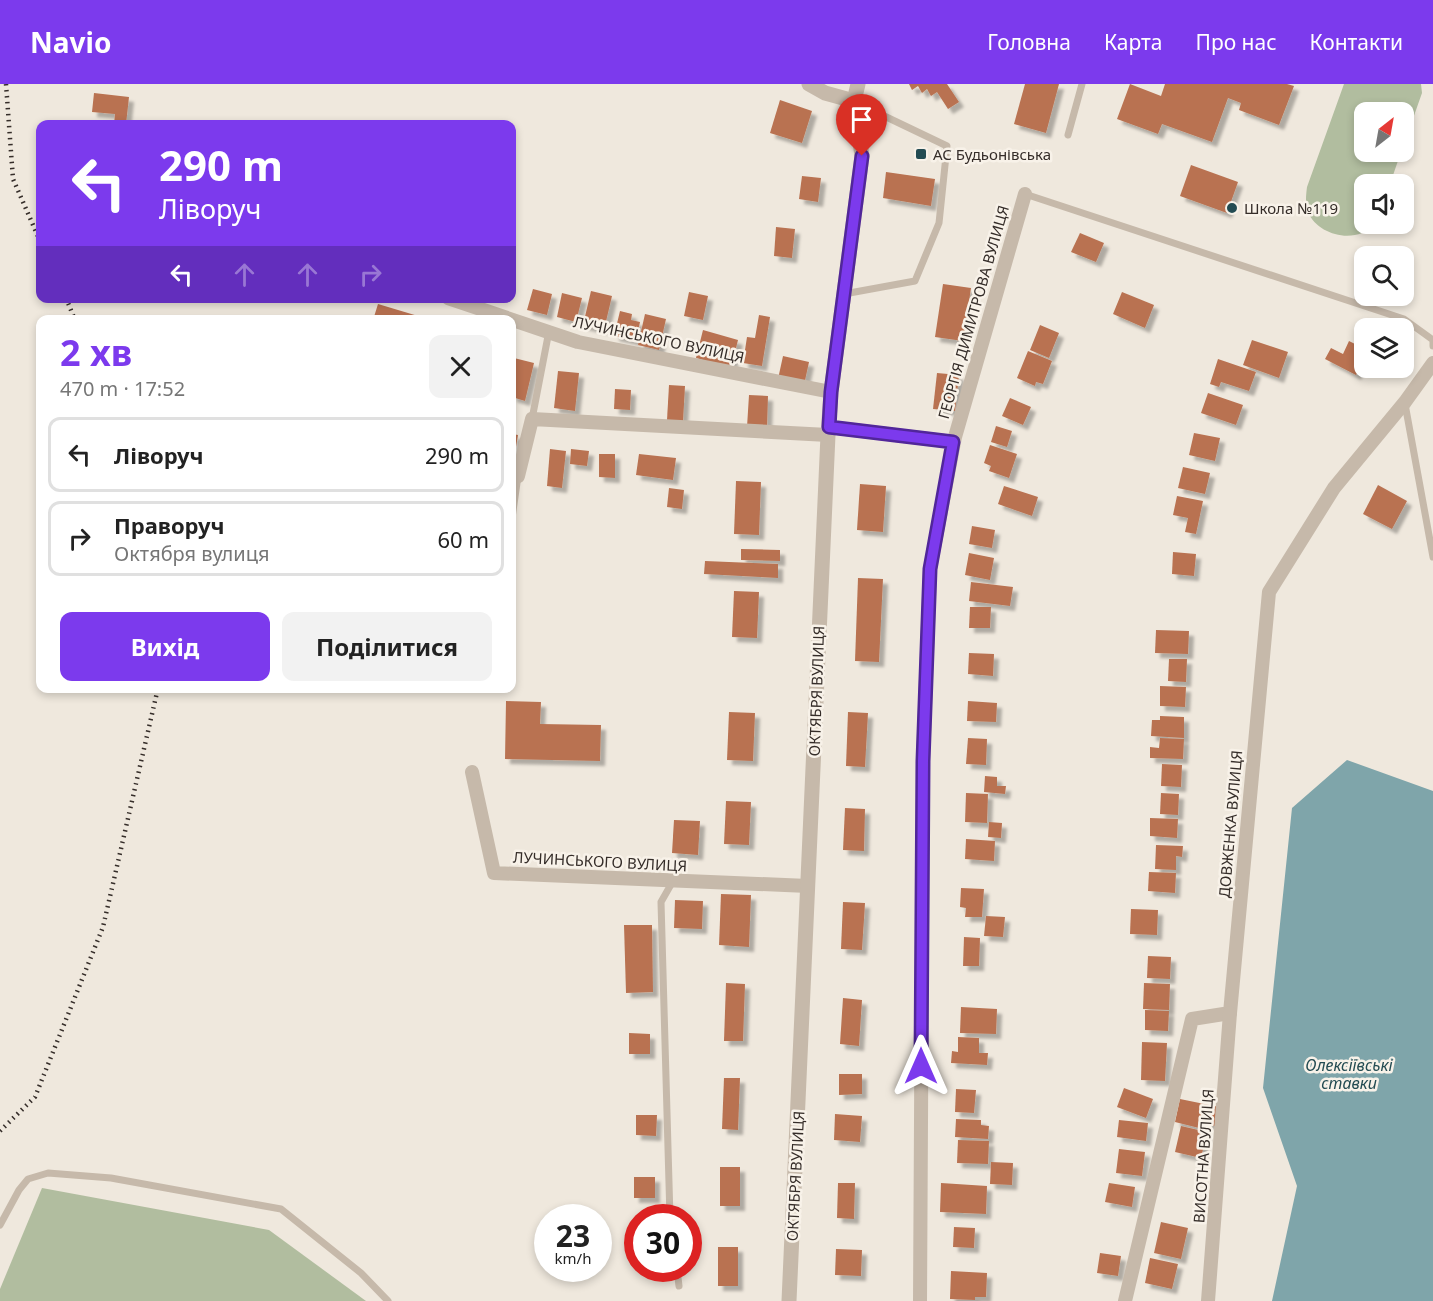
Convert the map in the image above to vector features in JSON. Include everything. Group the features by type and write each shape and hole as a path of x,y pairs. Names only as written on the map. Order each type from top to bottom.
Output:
{"street":[{"path":"809,84 825,93 854,101"},
{"name":"ОКТЯБРЯ ВУЛИЦЯ","path":"789,1301 831,392 862,156 854,101 858,84"},
{"name":"ГЕОРГІЯ ДИМИТРОВА ВУЛИЦЯ","path":"920,1301 923,761 930,569 953,442 1024,194"},
{"name":"ЛУЧИНСЬКОГО ВУЛИЦЯ","path":"463,303 500,315"},
{"name":"ЛУЧИНСЬКОГО ВУЛИЦЯ","path":"516,320 578,342 831,392"},
{"name":"ДОВЖЕНКА ВУЛИЦЯ","path":"1230,1013 1269,592 1334,488 1405,402 1433,363"},
{"path":"516,473 532,419 829,431 953,442"},
{"name":"ЛУЧИНСЬКОГО ВУЛИЦЯ","path":"472,772 494,873 808,885"},
{"path":"1125,1301 1192,1019 1230,1013"},
{"name":"ВИСОТНА ВУЛИЦЯ","path":"1208,1301 1230,1013"}],"lane":[{"path":"1068,135 1082,84"},
{"path":"844,294 915,281 939,223 947,146 854,101"},
{"path":"1024,194 1404,319 1433,340 1433,346"},
{"path":"532,419 549,331"},
{"path":"1405,402 1433,557"},
{"path":"670,1204 661,902 673,881"},
{"path":"0,1225 19,1190 28,1179 48,1173 111,1178 281,1209 362,1273 388,1301"},
{"path":"679,1282 680,1286"}],"green space":[{"path":"1344,84 1421,84 1422,93 1414,116 1414,102 1354,102 1354,162 1398,162 1393,174 1354,174 1354,234 1358,234 1338,235 1320,227 1313,220 1306,206 1307,187"},
{"path":"42,1188 269,1230 366,1301 0,1301 0,1289"}],"water":[{"name":"Олексіївські ставки","path":"1347,760 1433,791 1433,1301 1272,1301 1297,1186 1263,1088 1292,808"}],"building":[{"path":"909,84 947,84 959,102 948,109 937,92 931,96 927,89 922,93 918,86 912,90"},
{"path":"1025,84 1059,84 1046,133 1014,124"},
{"path":"1130,84 1161,96 1165,84 1287,84 1294,86 1279,125 1239,110 1241,103 1228,98 1212,142 1162,124 1158,134 1117,119"},
{"path":"94,93 129,97 126,120 114,120 115,114 92,112"},
{"path":"780,100 812,111 802,143 770,133"},
{"path":"1191,165 1238,182 1227,213 1180,196"},
{"path":"886,172 935,179 931,206 883,198"},
{"path":"802,176 821,178 818,202 799,199"},
{"path":"776,227 795,229 792,258 774,256"},
{"path":"1080,233 1104,243 1096,262 1071,252"},
{"path":"943,284 971,288 963,341 935,337"},
{"path":"533,289 552,294 547,315 527,310"},
{"path":"591,291 612,296 604,330 583,325"},
{"path":"689,292 708,296 703,320 684,316"},
{"path":"1122,292 1154,305 1145,328 1113,314"},
{"path":"562,293 582,298 576,322 557,317"},
{"path":"378,304 415,315 375,315"},
{"path":"620,311 632,314 631,320 640,322 636,341 614,336"},
{"path":"645,314 666,319 659,350 638,345"},
{"path":"759,315 770,317 762,366 743,363 747,337 755,338"},
{"path":"1040,325 1059,333 1049,358 1030,350"},
{"path":"703,330 738,340 731,368 696,358"},
{"path":"1252,340 1288,352 1279,378 1243,365"},
{"path":"1349,341 1354,344 1354,374 1325,359 1331,348 1343,354"},
{"path":"1028,351 1052,361 1043,384 1036,382 1035,386 1017,378"},
{"path":"783,356 809,362 804,385 778,379"},
{"path":"516,358 534,363 525,401 516,398"},
{"path":"1218,359 1256,372 1249,391 1221,382 1219,387 1210,384"},
{"path":"558,371 579,373 575,411 554,408"},
{"path":"937,373 959,375 955,411 933,409"},
{"path":"669,385 685,386 683,421 667,420"},
{"path":"615,389 631,390 630,410 614,409"},
{"path":"1208,393 1243,405 1236,425 1201,413"},
{"path":"749,395 768,396 767,427 747,427"},
{"path":"1010,398 1031,407 1023,425 1002,416"},
{"path":"996,426 1012,431 1007,447 991,442"},
{"path":"1194,433 1220,438 1215,461 1189,455"},
{"path":"990,445 1017,454 1009,478 989,471 991,466 984,463"},
{"path":"550,449 566,451 562,488 547,486"},
{"path":"571,449 589,451 587,466 570,464"},
{"path":"599,454 615,454 615,478 599,477"},
{"path":"639,454 676,458 673,480 636,475"},
{"path":"1183,467 1210,473 1205,494 1178,488"},
{"path":"736,481 761,482 759,535 734,534"},
{"path":"860,484 886,486 883,532 857,530"},
{"path":"1378,485 1407,501 1392,529 1363,514"},
{"path":"1004,486 1038,497 1032,516 998,504"},
{"path":"669,488 684,490 682,509 667,507"},
{"path":"1177,496 1203,501 1196,534 1185,532 1188,518 1173,515"},
{"path":"972,526 995,530 992,548 969,544"},
{"path":"741,549 780,550 780,561 741,560"},
{"path":"1173,552 1196,554 1194,576 1172,574"},
{"path":"969,553 994,558 990,580 965,575"},
{"path":"705,561 778,564 778,578 704,574"},
{"path":"858,578 883,579 879,662 855,661"},
{"path":"971,582 1013,587 1010,606 969,601"},
{"path":"734,591 759,592 757,638 732,637"},
{"path":"970,607 991,607 990,628 969,628"},
{"path":"1156,630 1189,631 1188,654 1155,653"},
{"path":"969,653 994,654 993,676 968,674"},
{"path":"1169,659 1187,659 1186,682 1168,681"},
{"path":"1160,686 1186,687 1185,707 1160,706"},
{"path":"506,701 541,702 540,724 601,725 600,761 505,759"},
{"path":"968,701 997,703 996,722 967,721"},
{"path":"729,712 755,713 753,761 727,760"},
{"path":"848,712 868,713 865,767 846,766"},
{"path":"1160,716 1184,717 1184,738 1151,736 1152,720 1160,720"},
{"path":"968,738 987,739 986,765 966,764"},
{"path":"1160,738 1184,739 1183,759 1150,758 1150,747 1159,748"},
{"path":"1162,764 1182,765 1181,787 1161,786"},
{"path":"985,776 997,777 997,786 1006,786 1005,794 984,792"},
{"path":"966,793 988,794 987,823 965,822"},
{"path":"1161,793 1179,794 1178,815 1160,814"},
{"path":"726,801 751,802 749,845 724,844"},
{"path":"845,808 865,809 864,851 843,850"},
{"path":"1150,818 1178,819 1177,838 1150,836"},
{"path":"674,820 700,821 698,855 672,853"},
{"path":"989,822 1002,823 1001,838 988,837"},
{"path":"966,839 995,841 994,861 965,859"},
{"path":"1156,845 1183,846 1182,857 1176,856 1176,870 1155,869"},
{"path":"1149,872 1176,873 1175,893 1148,891"},
{"path":"961,888 984,889 982,917 965,917 966,908 960,907"},
{"path":"721,894 751,895 749,947 719,945"},
{"path":"675,900 703,901 702,929 674,928"},
{"path":"843,902 865,903 862,950 841,949"},
{"path":"1131,909 1158,910 1157,935 1130,934"},
{"path":"986,916 1005,917 1003,937 984,936"},
{"path":"624,925 652,925 653,992 626,993"},
{"path":"964,937 980,938 979,966 963,966"},
{"path":"1148,956 1171,957 1170,979 1147,978"},
{"path":"726,983 745,984 743,1041 724,1041"},
{"path":"1144,983 1170,984 1169,1010 1143,1009"},
{"path":"843,998 862,1000 859,1046 840,1044"},
{"path":"961,1007 997,1009 996,1034 960,1033"},
{"path":"1145,1010 1169,1011 1168,1031 1145,1030"},
{"path":"629,1033 650,1034 650,1054 629,1054"},
{"path":"958,1037 979,1038 979,1053 988,1053 987,1065 951,1063 952,1051 958,1052"},
{"path":"1142,1042 1167,1043 1165,1081 1141,1080"},
{"path":"839,1074 862,1074 862,1094 839,1095"},
{"path":"724,1078 740,1078 738,1130 722,1129"},
{"path":"1124,1088 1153,1099 1146,1118 1117,1107"},
{"path":"956,1089 976,1090 974,1113 955,1112"},
{"path":"1180,1099 1219,1107 1215,1126 1200,1122 1199,1128 1175,1122"},
{"path":"835,1114 862,1116 860,1142 834,1140"},
{"path":"636,1115 657,1115 656,1136 636,1135"},
{"path":"956,1119 981,1120 981,1125 989,1126 988,1139 955,1137"},
{"path":"1119,1120 1148,1123 1146,1141 1117,1137"},
{"path":"1181,1126 1207,1132 1201,1158 1175,1152"},
{"path":"958,1140 989,1141 988,1164 957,1163"},
{"path":"1119,1149 1145,1152 1142,1176 1116,1173"},
{"path":"991,1162 1013,1163 1012,1185 990,1184"},
{"path":"720,1167 740,1167 740,1206 720,1206"},
{"path":"634,1177 655,1177 655,1198 634,1198"},
{"path":"838,1183 855,1183 854,1219 837,1218"},
{"path":"941,1183 987,1186 986,1214 940,1212"},
{"path":"1109,1183 1135,1187 1132,1207 1105,1202"},
{"path":"1161,1222 1188,1228 1181,1259 1154,1253"},
{"path":"954,1227 975,1228 974,1248 953,1247"},
{"path":"718,1247 738,1247 738,1286 718,1286"},
{"path":"836,1249 862,1250 861,1276 835,1275"},
{"path":"1100,1253 1121,1256 1118,1276 1097,1273"},
{"path":"1150,1258 1178,1264 1172,1289 1145,1283"},
{"path":"951,1271 987,1273 986,1297 975,1297 975,1300 950,1299"}],"railway":[{"path":"6,84 13,179 36,232"},
{"path":"68,303 73,315"},
{"path":"0,1131 35,1097 103,927 157,693"}],"place":[{"name":"АС Будьонівська","path":"921,154"},
{"name":"Школа №119","path":"1232,208"}],"route":[{"path":"862,156 831,392 829,427 953,442 930,569 923,761 921,1066"}]}
